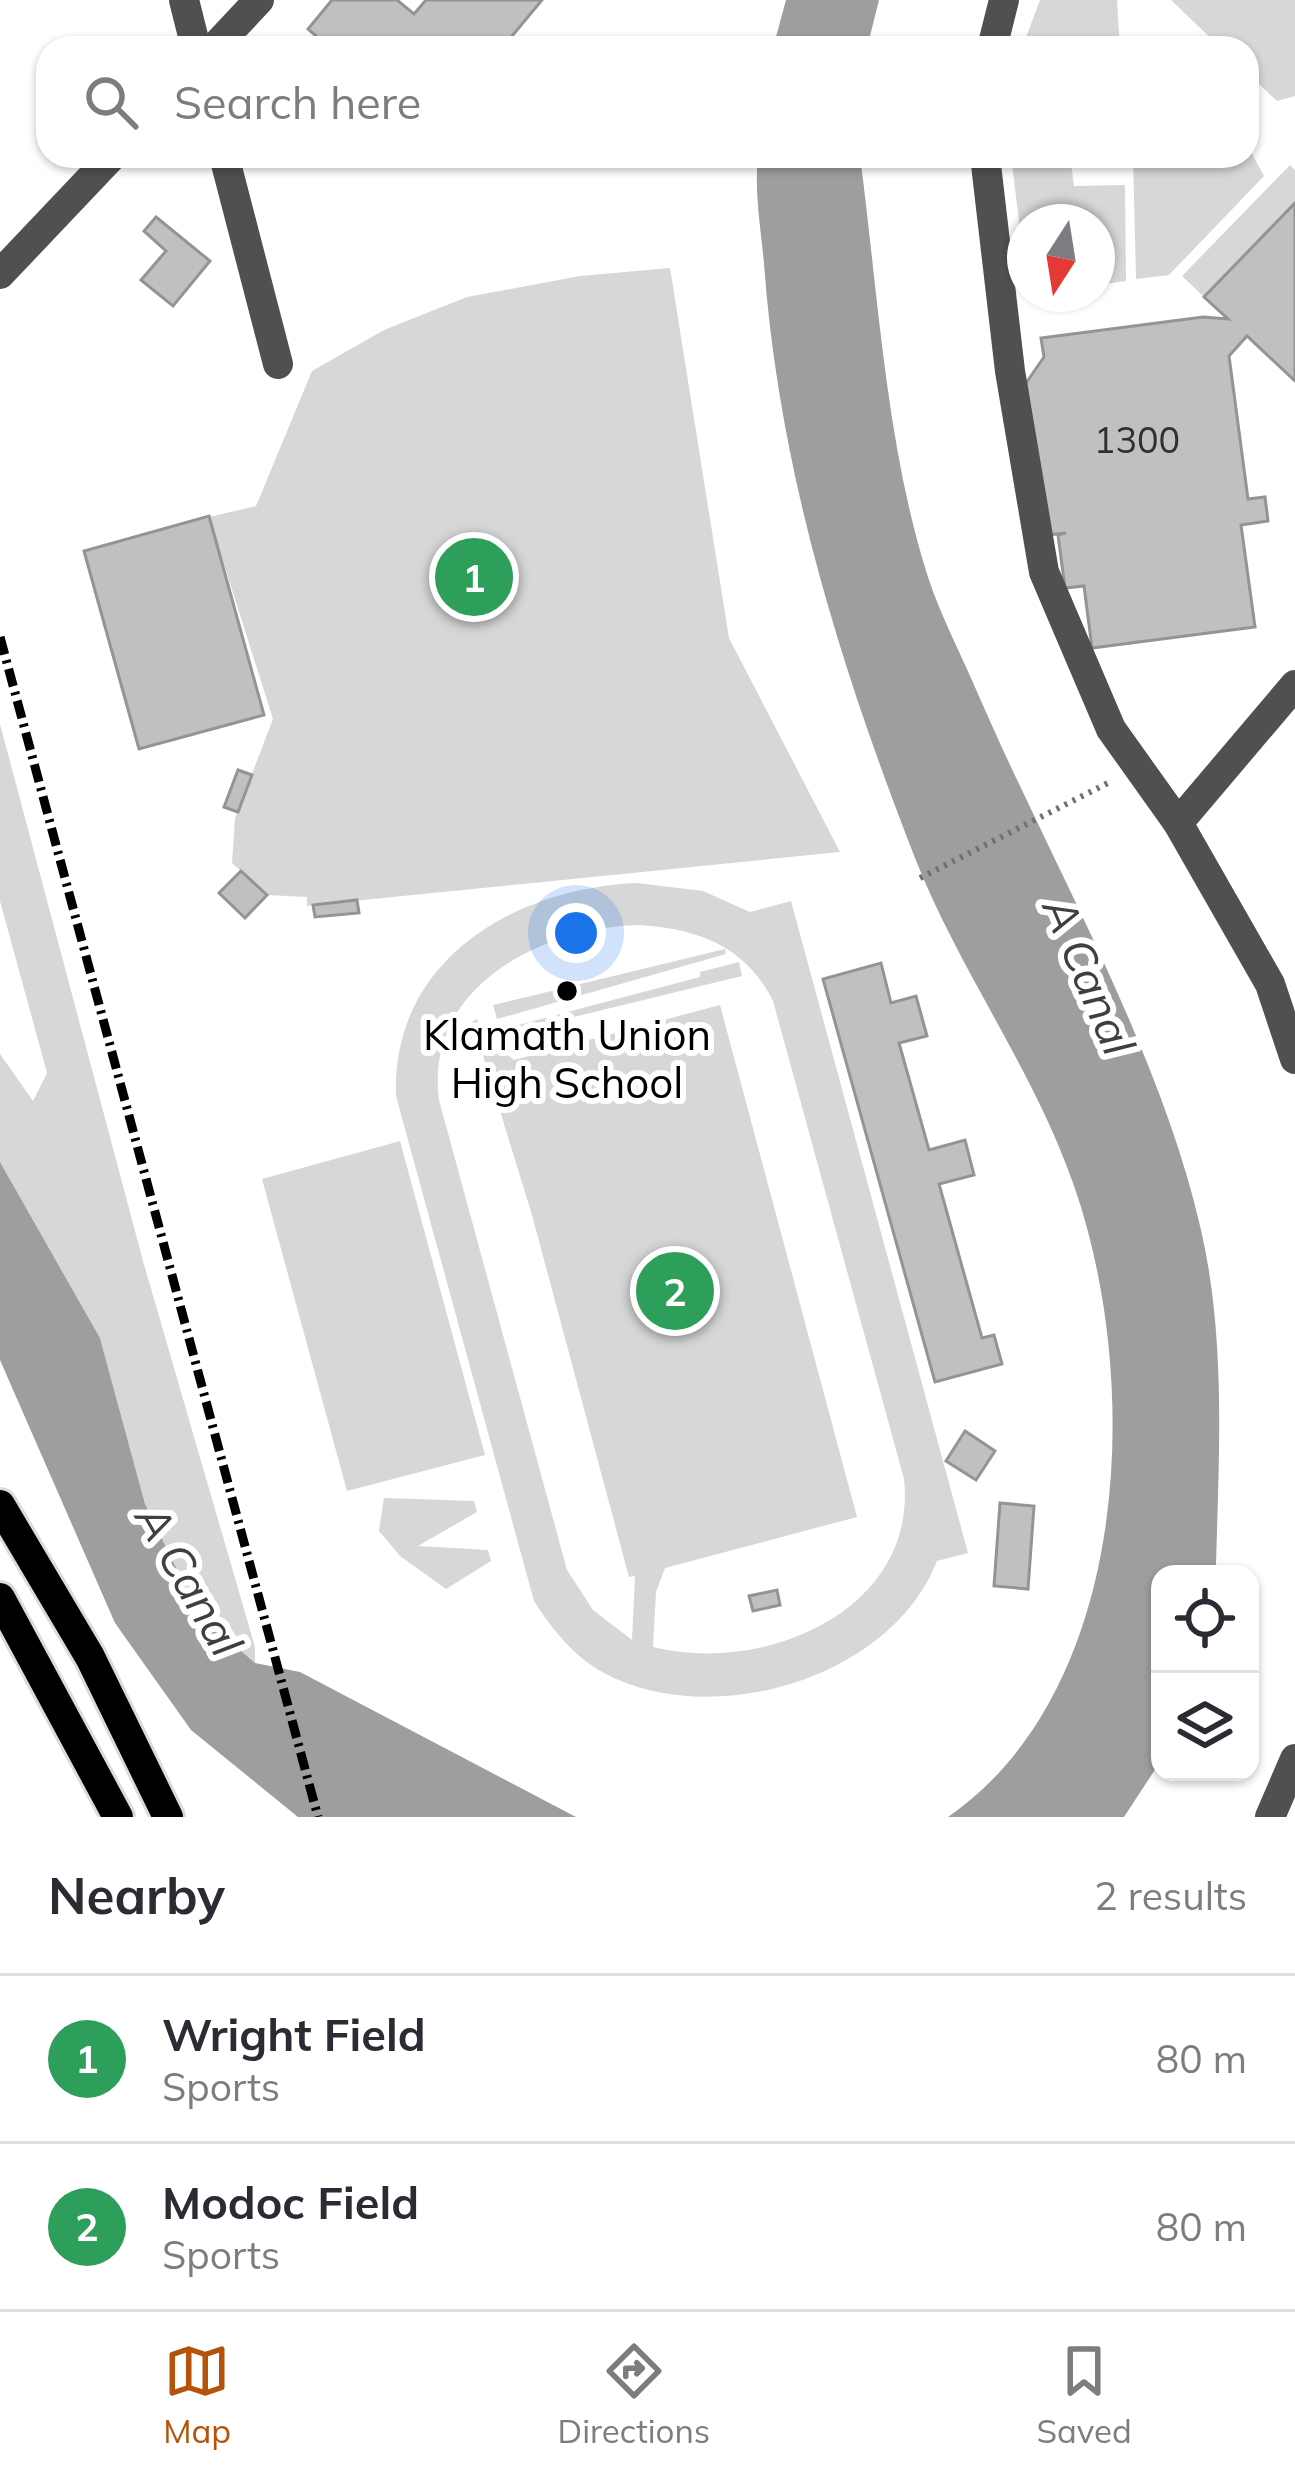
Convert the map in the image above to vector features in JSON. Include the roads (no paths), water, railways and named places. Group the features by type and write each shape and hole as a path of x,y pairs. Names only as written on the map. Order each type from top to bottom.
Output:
{"main road":[{"path":"0,1505 90,1657 168,1817"},
{"path":"0,1598 118,1817"}],"street":[{"path":"184,0 193,36"},
{"path":"226,36 260,0"},
{"path":"995,36 1004,0"},
{"path":"0,274 101,168"},
{"path":"227,168 278,364"},
{"path":"987,168 1010,370 1044,572 1111,729 1178,823 1270,984 1295,1059"},
{"path":"1178,823 1295,685"},
{"path":"1270,1817 1295,1759"}],"water":[{"path":"786,0 879,0 870,36 776,36"},
{"name":"A Canal","path":"758,168 861,168 893,423 928,577 1132,1026 1183,1162 1201,1230 1218,1354 1216,1565 1151,1565 1151,1776 1124,1817 948,1817 1009,1761 1055,1691 1087,1611 1106,1525 1113,1435 1109,1346 1095,1261 1057,1141 915,858 838,640 783,417 758,210"},
{"path":"0,1162 100,1338 145,1504 198,1613 255,1663 300,1672 576,1817 298,1817 191,1730 115,1623 0,1360"}],"railway":[{"path":"0,637 318,1817"}],"place":[{"name":"Wright Field","path":"474,577"},
{"name":"Klamath Union High School","path":"567,991"},
{"name":"Modoc Field","path":"675,1291"}]}
